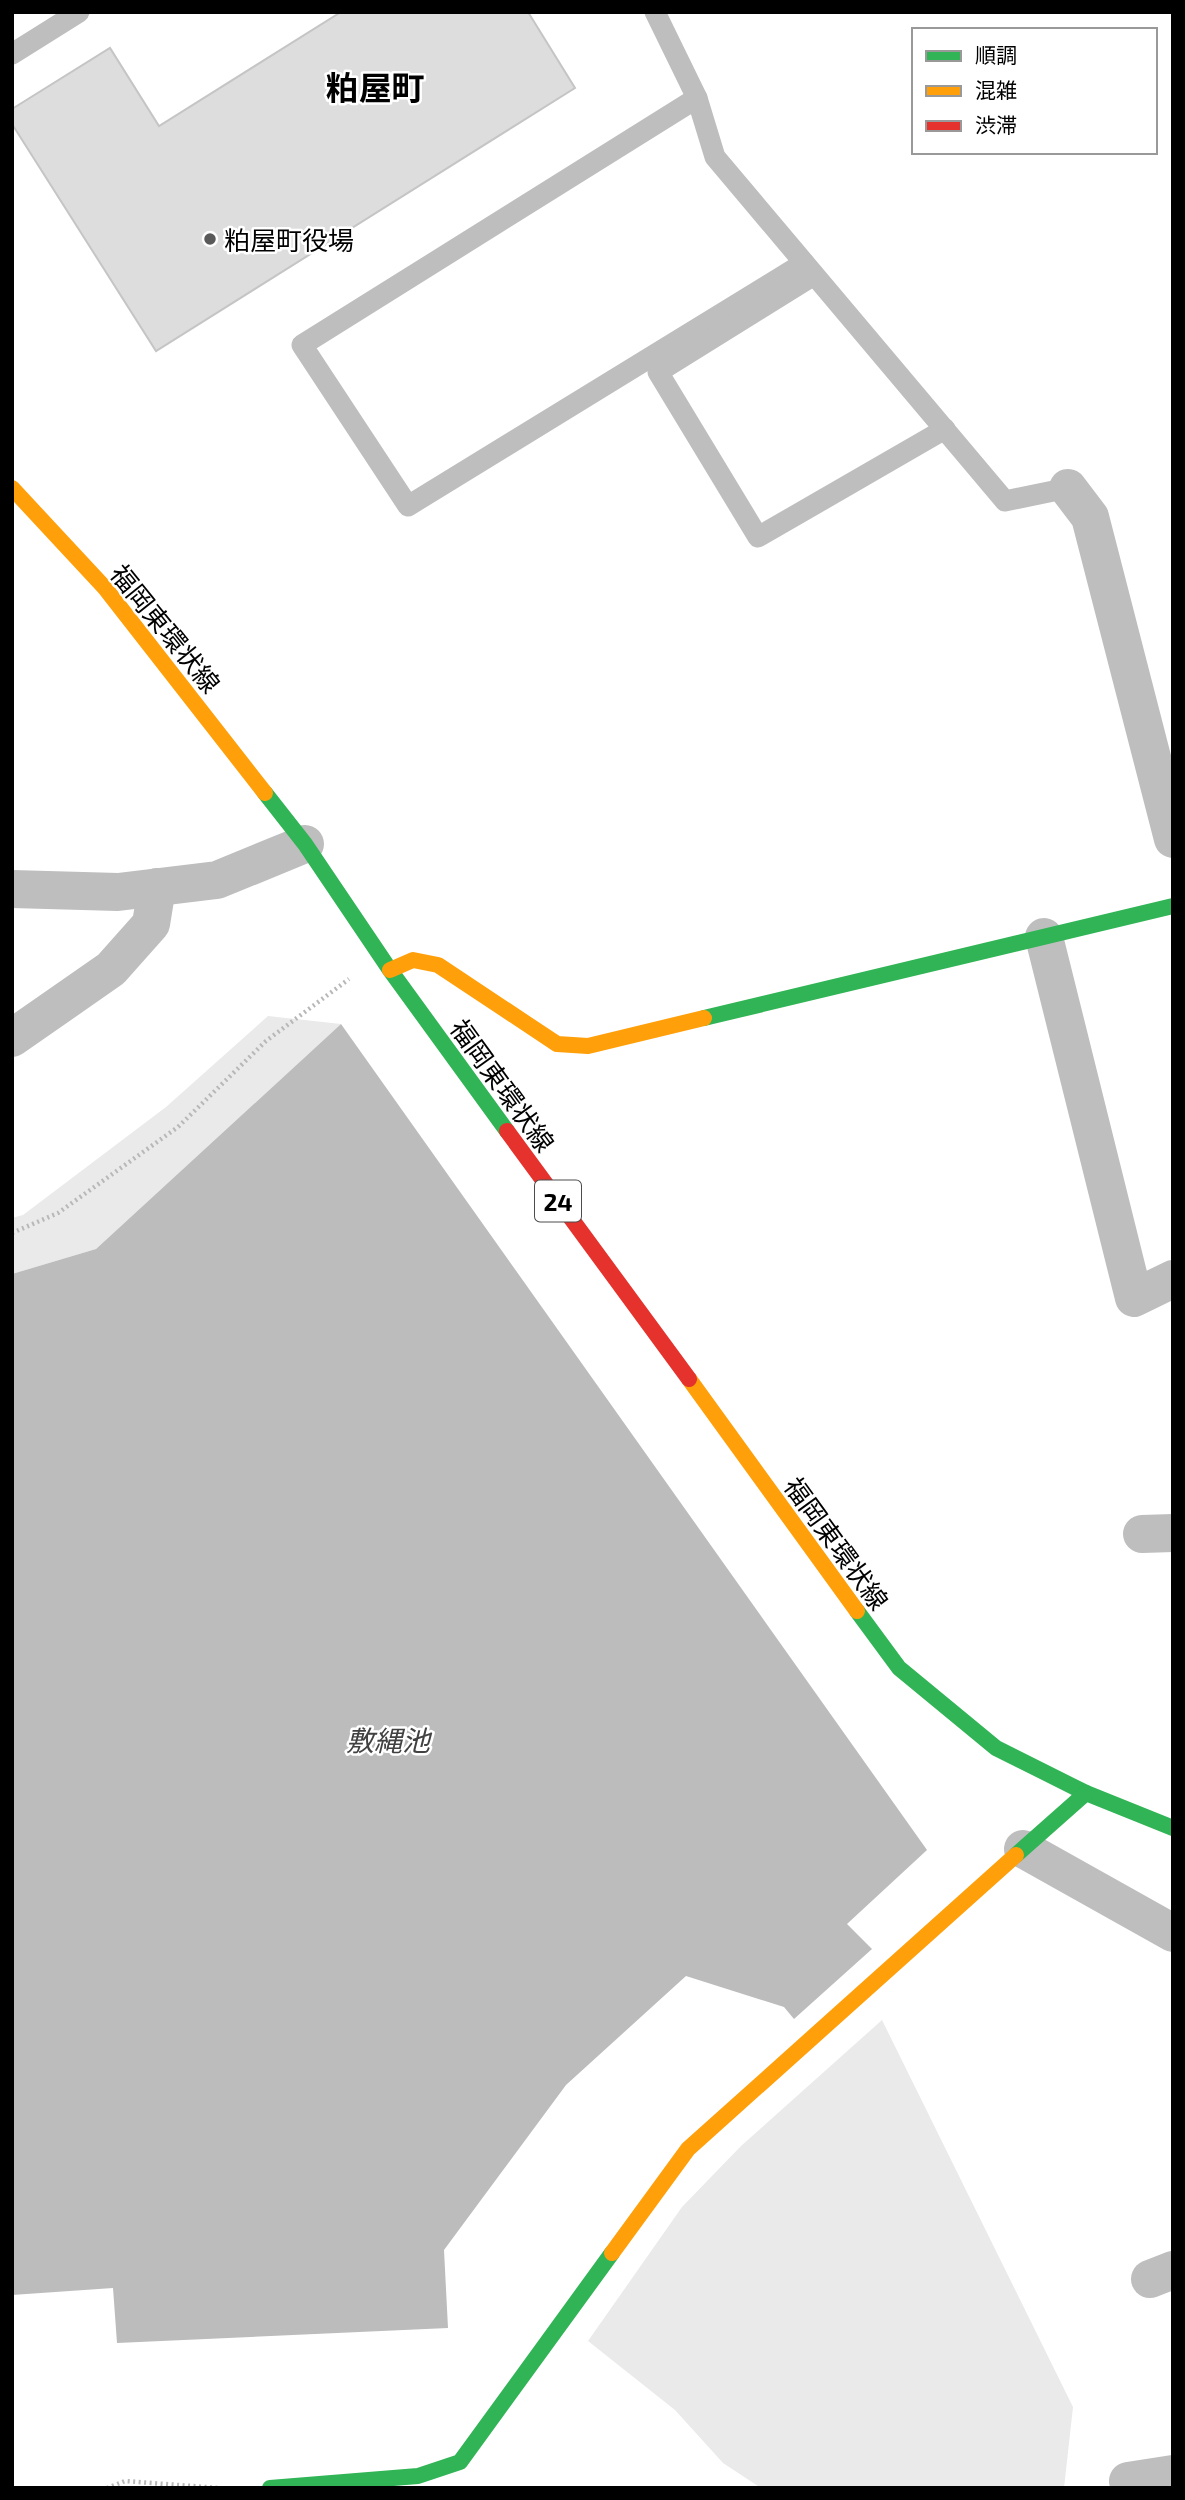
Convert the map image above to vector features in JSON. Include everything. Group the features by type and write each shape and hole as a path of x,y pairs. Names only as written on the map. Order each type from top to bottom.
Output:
{"street":[{"name":"福岡東環状線","path":"12,488 105,588 305,844 390,971 899,1668 996,1748 1086,1793 1173,1828"},
{"path":"1068,488 1090,517 1173,839"},
{"path":"12,889 118,892 218,880 305,844"},
{"path":"12,1038 111,968 151,924 158,887"},
{"path":"390,971 413,960 438,965 557,1044 588,1046 1173,906"},
{"path":"1044,937 1134,1298 1173,1279"},
{"path":"270,2488 413,2482 460,2462 688,2149 1086,1793"},
{"path":"1023,1849 1173,1933"},
{"path":"1128,2481 1173,2474"}],"lane":[{"path":"12,54 79,12"},
{"path":"655,12 697,98 715,157 1005,501 1068,488"},
{"path":"697,98 302,345 408,506 809,269"},
{"path":"809,269 658,372 758,537 945,429"}],"path":[{"path":"12,1233 58,1213 178,1127 266,1041 380,955"},
{"path":"107,2488 125,2481 219,2488"}],"shaded area":[{"path":"268,1016 341,1024 96,1249 12,1274 12,1218 23,1215 166,1107"},
{"path":"882,2020 1073,2407 1064,2488 761,2488 723,2463 675,2410 588,2341 682,2207 741,2146"}],"water":[{"name":"敷縄池","path":"341,1024 927,1850 847,1924 872,1949 794,2019 784,2007 686,1976 566,2085 444,2250 448,2328 117,2343 113,2288 12,2295 12,1274 96,1249"}],"building":[{"name":"粕屋町役場","path":"341,12 528,12 575,88 156,351 12,124 12,109 110,48 159,126"}],"traffic: fast":[{"path":"265,793 305,844 390,970 507,1131"},
{"path":"704,1018 1173,906"},
{"path":"857,1611 899,1668 996,1748 1086,1793 1173,1828"},
{"path":"1016,1855 1086,1793"},
{"path":"270,2488 418,2476 460,2462 612,2253"}],"traffic: slow":[{"path":"12,488 105,588 265,793"},
{"path":"390,970 413,960 438,965 557,1044 588,1046 704,1018"},
{"path":"689,1379 857,1611"},
{"path":"612,2253 688,2149 1016,1855"}],"traffic: jam":[{"path":"507,1131 689,1379"}],"place":[{"name":"粕屋町役場","path":"210,239"}],"district":[{"name":"粕屋町","path":"375,87"}]}
